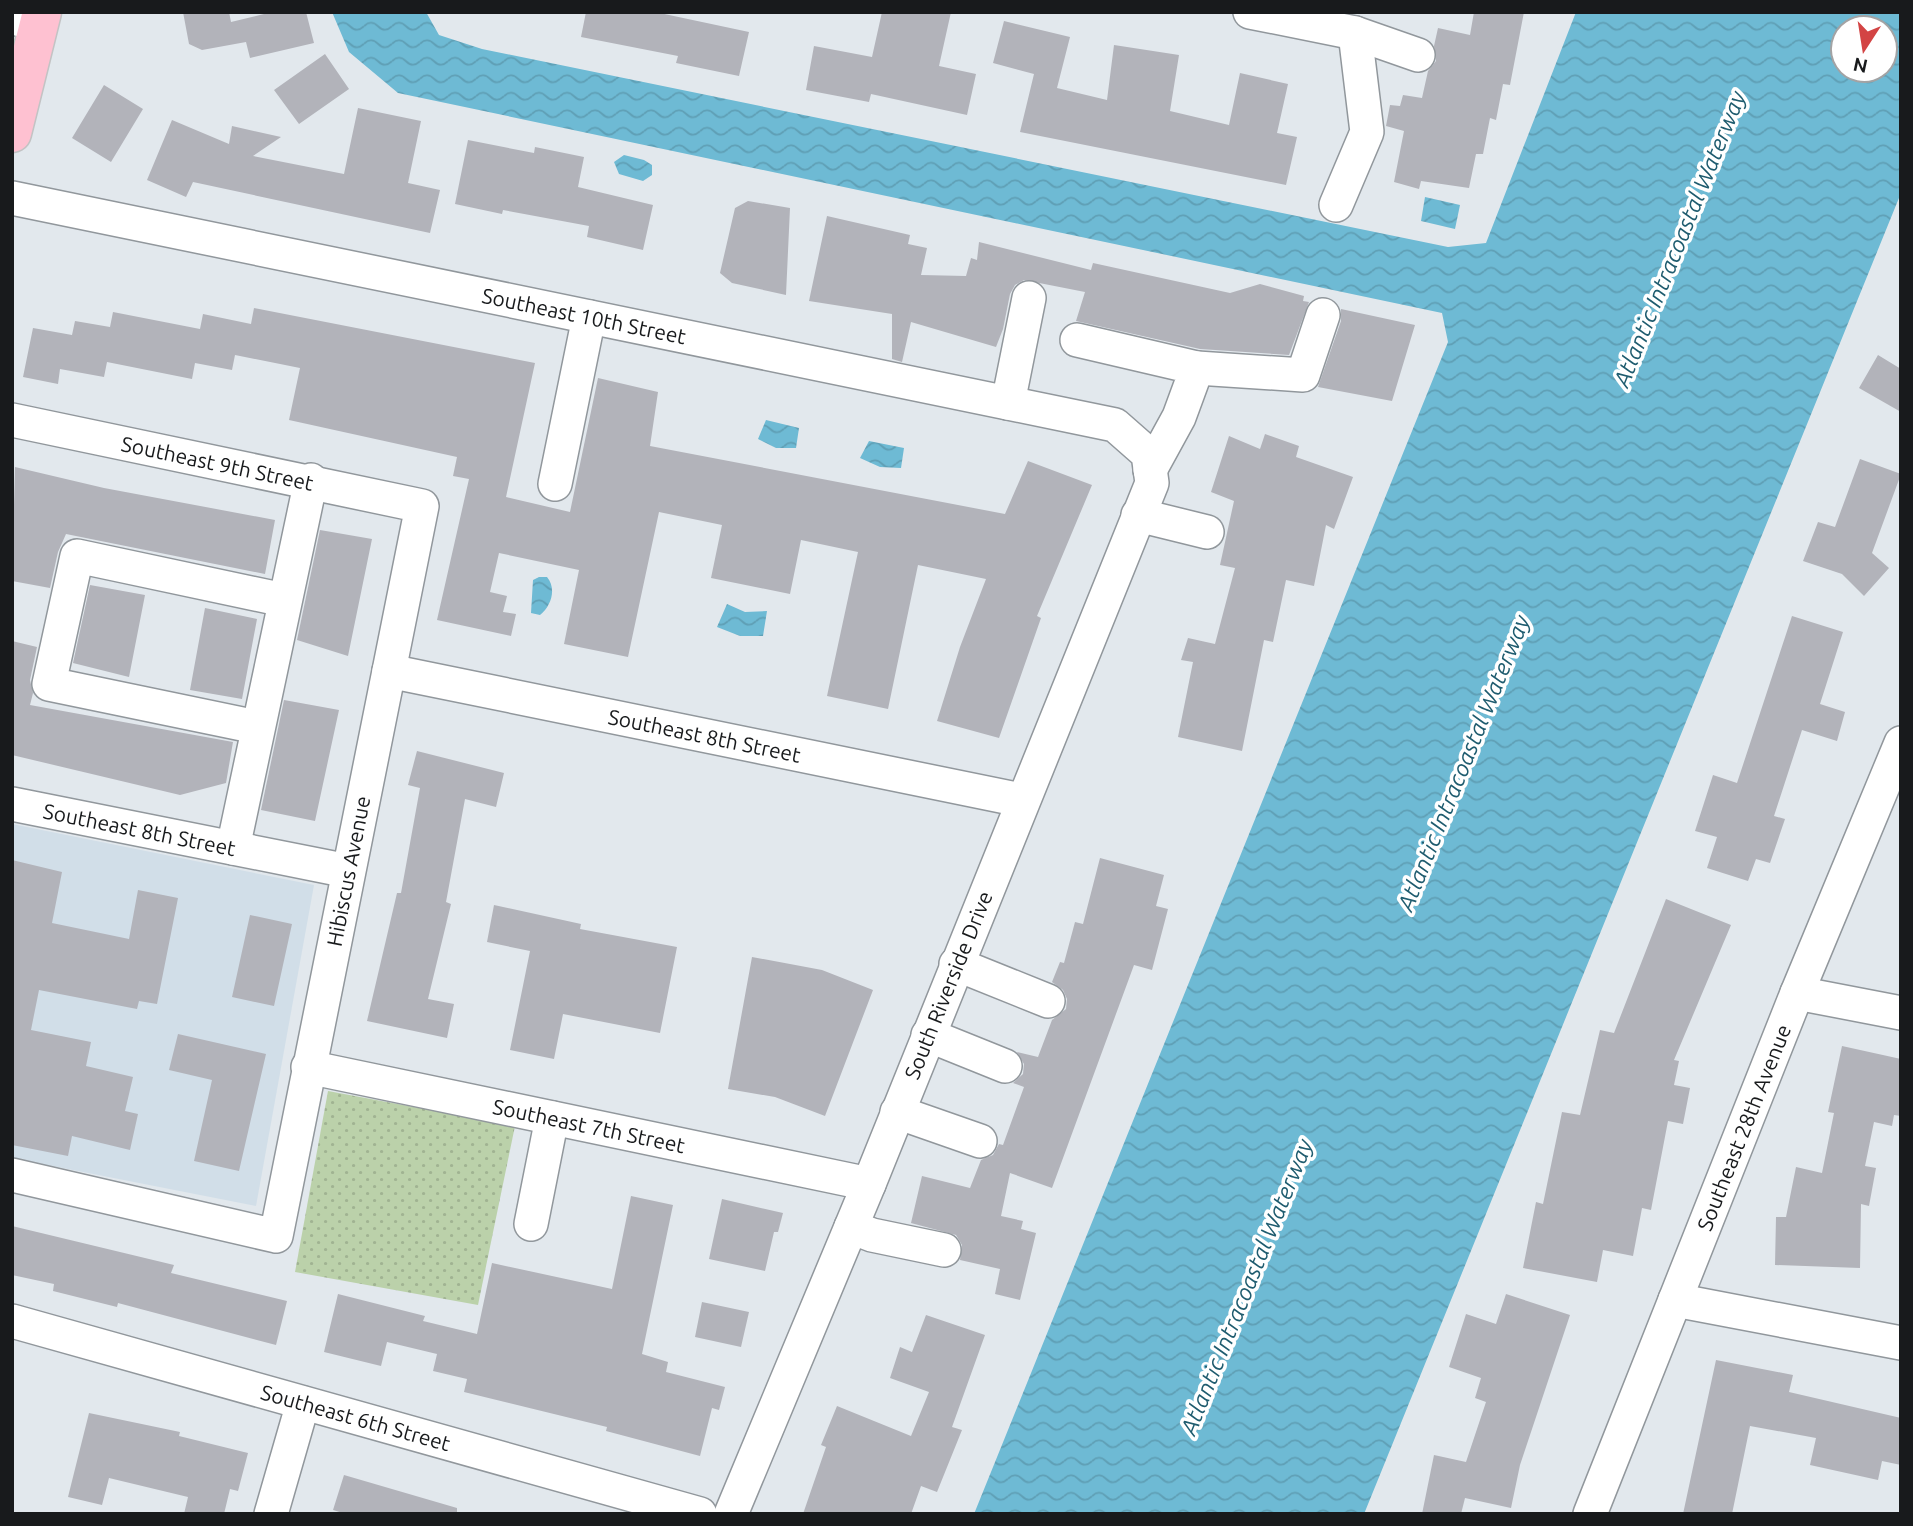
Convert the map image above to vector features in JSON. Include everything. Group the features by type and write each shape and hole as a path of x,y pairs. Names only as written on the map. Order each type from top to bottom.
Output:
{"main road":[{"path":"12,133 31,18"}],"street":[{"path":"1250,12 1360,23 1418,55"},
{"path":"1336,205 1367,132 1360,23"},
{"name":"Southeast 10th Street","path":"12,198 1115,425 1149,462"},
{"path":"1008,403 1029,299"},
{"path":"1077,340 1197,368 1303,375 1323,315"},
{"path":"555,484 589,317"},
{"name":"South Riverside Drive","path":"731,1514 869,1184 1021,800 1152,482 1149,462 1179,416 1197,368"},
{"name":"Southeast 9th Street","path":"12,420 311,480 422,506"},
{"path":"233,848 311,480"},
{"name":"Hibiscus Avenue","path":"12,1175 276,1236 422,506"},
{"path":"1138,515 1207,531"},
{"path":"257,727 49,684 77,556 284,600"},
{"name":"Southeast 8th Street","path":"388,671 1021,800"},
{"name":"Southeast 28th Avenue","path":"1590,1514 1797,993 1901,743"},
{"name":"Southeast 8th Street","path":"12,804 348,871"},
{"path":"956,964 1048,1002"},
{"path":"1797,993 1901,1013"},
{"path":"928,1035 1005,1066"},
{"name":"Southeast 7th Street","path":"308,1067 869,1184"},
{"path":"897,1112 980,1141"},
{"path":"531,1224 552,1118"},
{"path":"851,1227 872,1235 944,1250"},
{"path":"1675,1300 1901,1343"},
{"name":"Southeast 6th Street","path":"12,1321 700,1514"},
{"path":"271,1514 303,1404"}],"shaded area":[{"path":"12,824 314,885 256,1206 12,1158"}],"green space":[{"path":"328,1091 515,1126 478,1305 295,1272"}],"water":[{"name":"Atlantic Intracoastal Waterway","path":"332,12 426,12 439,35 482,49 1448,247 1486,243 1576,12 1901,12 1901,193 1364,1514 974,1514 1448,342 1442,313 398,93 349,52"},
{"path":"624,155 652,165 652,175 643,181 619,174 614,162"},
{"path":"1425,197 1460,205 1455,229 1421,221"},
{"path":"766,420 799,428 796,448 776,448 758,439"},
{"path":"869,441 904,448 901,468 880,467 860,458"},
{"path":"547,577 552,587 550,602 540,615 531,613 533,580"},
{"path":"727,604 745,612 767,611 763,636 740,636 717,627"}],"building":[{"path":"183,12 229,12 231,22 272,12 306,12 314,43 250,58 246,42 202,50 189,44"},
{"path":"586,12 655,12 749,32 739,76 676,63 678,56 581,37"},
{"path":"882,12 951,12 939,66 976,74 967,115 871,94 869,102 806,90 814,46 872,57"},
{"path":"1474,12 1524,12 1510,85 1503,84 1496,120 1490,118 1483,154 1476,154 1469,188 1421,181 1419,189 1394,182 1404,131 1386,126 1390,105 1400,106 1403,95 1422,98 1428,71 1436,61 1434,46 1438,28 1470,35"},
{"path":"1004,21 1070,37 1057,88 1107,100 1114,45 1179,55 1170,111 1229,125 1240,73 1288,84 1277,133 1297,137 1286,185 1020,132 1034,74 993,63"},
{"path":"325,54 349,89 299,124 274,90"},
{"path":"104,85 143,109 111,162 72,138"},
{"path":"358,108 421,121 408,183 440,190 430,233 193,182 186,197 147,180 172,120 229,144 232,126 281,137 253,156 344,174"},
{"path":"468,140 534,153 535,147 584,157 578,187 653,205 643,250 587,237 589,226 503,210 502,214 455,204"},
{"path":"748,201 790,208 786,295 732,283 720,273 735,208"},
{"path":"827,216 910,235 908,244 927,248 921,275 966,276 971,258 977,260 979,242 1091,270 1093,263 1230,293 1260,284 1304,296 1303,301 1309,302 1289,355 1200,349 1076,321 1085,292 1024,280 1015,285 1010,294 1003,329 996,347 911,322 902,362 892,359 892,314 809,301"},
{"path":"254,308 535,363 506,497 570,512 598,378 658,392 650,446 1005,514 1028,461 1092,485 1037,616 1041,618 999,738 937,721 960,647 986,579 918,565 888,709 827,696 858,552 801,540 790,594 711,578 722,525 659,512 628,657 564,644 579,570 499,553 490,592 507,596 503,612 516,614 511,636 437,620 469,479 453,476 457,457 289,420 300,368 235,355 232,370 195,363 192,379 107,362 104,377 60,369 58,384 23,377 33,328 72,335 75,321 110,327 113,312 200,329 203,314 251,324"},
{"path":"1341,309 1415,325 1392,401 1318,387 1341,321"},
{"path":"1878,355 1901,369 1901,412 1859,388"},
{"path":"1265,434 1299,446 1296,457 1353,477 1334,529 1326,525 1314,586 1286,580 1273,642 1264,640 1242,751 1178,737 1193,662 1181,660 1188,638 1215,644 1235,568 1220,565 1234,501 1211,492 1229,436 1260,449"},
{"path":"1860,459 1901,474 1872,553 1889,568 1864,596 1842,574 1803,561 1818,522 1835,527"},
{"path":"15,467 104,488 275,520 265,574 66,534 58,552 50,588 12,581"},
{"path":"320,530 372,539 348,656 297,640"},
{"path":"90,585 145,595 129,677 73,663"},
{"path":"205,608 257,619 242,699 190,690"},
{"path":"1792,616 1843,632 1820,704 1845,712 1837,741 1802,730 1774,816 1785,819 1770,863 1756,859 1748,881 1707,868 1717,837 1695,831 1713,775 1737,783"},
{"path":"12,641 37,647 30,680 33,693 30,705 233,742 226,783 180,795 12,755"},
{"path":"284,700 339,710 315,821 261,810"},
{"path":"417,751 504,773 496,807 465,799 446,902 451,904 428,999 454,1004 447,1038 367,1021 397,893 401,893 420,788 408,785"},
{"path":"1100,858 1164,875 1156,906 1168,909 1152,970 1134,965 1052,1188 1010,1173 1001,1216 1023,1221 1021,1229 1036,1233 1020,1300 995,1294 1000,1269 960,1260 962,1245 956,1235 911,1223 922,1176 970,1188 981,1160 993,1155 999,1144 1003,1145 1024,1087 1013,1083 1023,1074 1024,1064 1017,1052 1038,1057 1052,1020 1066,1009 1067,999 1063,990 1052,982 1060,962 1064,963 1075,922 1083,924"},
{"path":"12,860 62,872 52,923 129,939 138,890 178,898 157,1004 139,1001 137,1009 39,990 31,1030 91,1042 86,1066 133,1077 125,1111 138,1114 130,1150 72,1136 68,1156 12,1145"},
{"path":"1666,899 1731,925 1674,1060 1679,1061 1674,1085 1690,1088 1683,1124 1668,1121 1651,1210 1642,1208 1633,1256 1603,1250 1597,1282 1523,1268 1536,1202 1543,1204 1562,1112 1580,1115 1600,1030 1614,1033"},
{"path":"494,905 581,924 580,929 677,947 660,1033 563,1014 554,1059 510,1050 530,951 487,942"},
{"path":"250,915 292,924 274,1006 232,997"},
{"path":"752,957 822,970 873,990 825,1116 775,1097 728,1089"},
{"path":"178,1034 266,1054 239,1171 194,1161 212,1080 169,1070"},
{"path":"1842,1046 1901,1059 1901,1116 1894,1115 1892,1126 1874,1122 1865,1166 1876,1168 1869,1206 1861,1204 1860,1268 1775,1265 1776,1217 1786,1217 1796,1167 1822,1173 1834,1113 1828,1112"},
{"path":"631,1196 673,1205 642,1354 668,1362 666,1372 725,1387 719,1410 712,1408 700,1456 606,1431 607,1427 464,1392 467,1379 433,1371 437,1354 387,1342 381,1366 324,1352 338,1294 425,1316 423,1321 477,1334 492,1263 612,1289"},
{"path":"722,1199 783,1213 778,1232 774,1232 765,1271 709,1259"},
{"path":"12,1226 174,1265 171,1273 287,1301 276,1345 118,1303 117,1307 53,1291 54,1284 12,1275"},
{"path":"1506,1294 1570,1315 1520,1465 1511,1508 1465,1498 1461,1514 1422,1514 1434,1455 1466,1462 1486,1402 1475,1398 1481,1378 1449,1367 1466,1314 1496,1324"},
{"path":"702,1302 749,1312 741,1347 695,1337"},
{"path":"926,1315 985,1335 952,1427 962,1430 937,1492 921,1486 911,1514 803,1514 826,1447 821,1445 837,1406 911,1436 929,1392 890,1378 900,1347 912,1352"},
{"path":"1716,1360 1793,1375 1789,1392 1901,1418 1901,1465 1882,1461 1878,1480 1810,1465 1816,1438 1750,1426 1732,1514 1683,1514"},
{"path":"89,1413 180,1432 179,1436 248,1453 238,1491 230,1489 224,1514 184,1514 188,1497 109,1478 102,1505 68,1497"},
{"path":"344,1475 457,1508 457,1514 346,1514 333,1510"}]}
